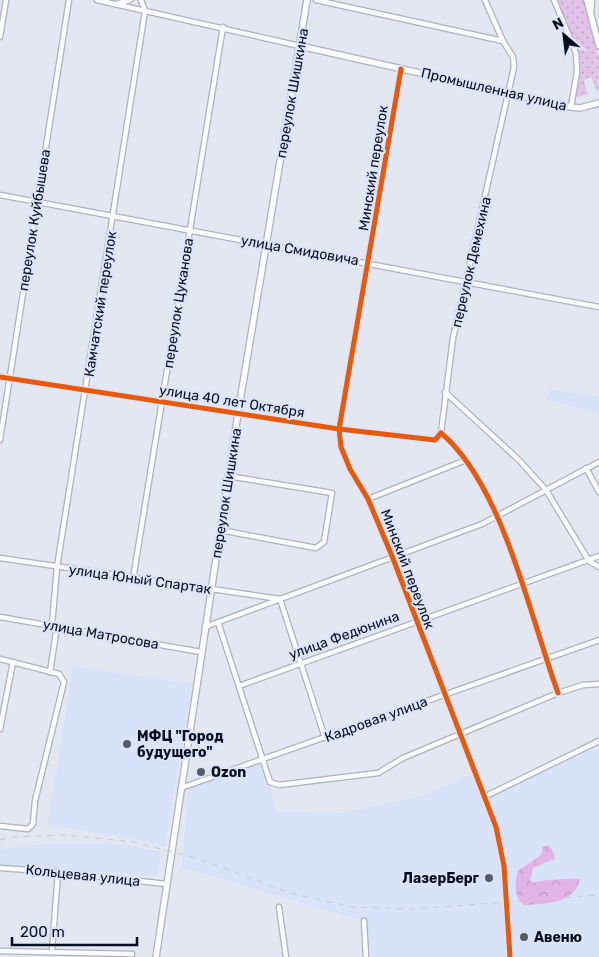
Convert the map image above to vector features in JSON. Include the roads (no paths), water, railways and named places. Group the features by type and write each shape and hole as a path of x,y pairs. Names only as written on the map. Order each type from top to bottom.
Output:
{"main road":[{"name":"переулок Шишкина","path":"156,957 228,476 307,0"},
{"path":"587,0 599,46"},
{"name":"Промышленная улица","path":"300,46 571,107 580,108 599,104"}],"street":[{"path":"0,37 6,0"},
{"name":"переулок Куйбышева","path":"0,440 69,0"},
{"name":"Промышленная улица","path":"97,0 145,12 223,27 300,46"},
{"path":"115,4 130,0"},
{"path":"142,0 145,12"},
{"path":"316,0 503,41"},
{"path":"485,0 503,41 513,57 514,66 509,92"},
{"path":"554,0 576,53 577,72 571,107"},
{"path":"591,16 592,0"},
{"name":"Камчатский переулок","path":"50,672 57,567 145,12"},
{"name":"переулок Цуканова","path":"133,579 223,27"},
{"name":"Минский переулок","path":"401,69 339,429 341,447 350,468 368,499 392,556 496,827 504,866 510,957"},
{"name":"переулок Демехина","path":"441,433 453,338 509,92"},
{"name":"улица Смидовича","path":"0,195 369,262 599,307"},
{"name":"улица 40 лет Октября","path":"0,377 339,429 435,440 441,433"},
{"path":"445,392 519,460 546,490 589,561 599,567"},
{"path":"441,433 454,444 466,460 497,515 558,693"},
{"path":"368,499 466,460"},
{"path":"205,627 482,524 599,462"},
{"path":"586,468 599,492"},
{"path":"220,530 316,548 324,542 332,493 228,476"},
{"name":"улица Федюнина","path":"239,686 599,556"},
{"name":"улица Юный Спартак","path":"0,558 133,579 211,590 249,593 280,599"},
{"path":"280,599 325,738"},
{"name":"улица Матросова","path":"0,618 201,652"},
{"path":"218,622 262,761 270,782 279,785 367,776 459,734 558,693 583,685 599,684"},
{"name":"Кадровая улица","path":"181,788 262,761 599,640"},
{"path":"0,659 50,672 62,678 63,689 35,801 31,828 0,826"},
{"path":"0,729 14,662"},
{"path":"484,797 599,741"},
{"name":"Кольцевая улица","path":"0,868 58,872 166,884"},
{"path":"52,951 58,872"},
{"path":"279,907 286,957"},
{"path":"364,921 366,957"},
{"path":"0,951 132,954"}],"railway":[{"path":"0,840 13,837 63,835 134,842 199,859 290,893 352,907 414,909 599,895"}],"place":[{"name":"МФЦ \"Город будущего\"","path":"127,744"},
{"name":"Ozon","path":"201,772"},
{"name":"ЛазерБерг","path":"489,878"},
{"name":"Авеню","path":"524,937"}]}
